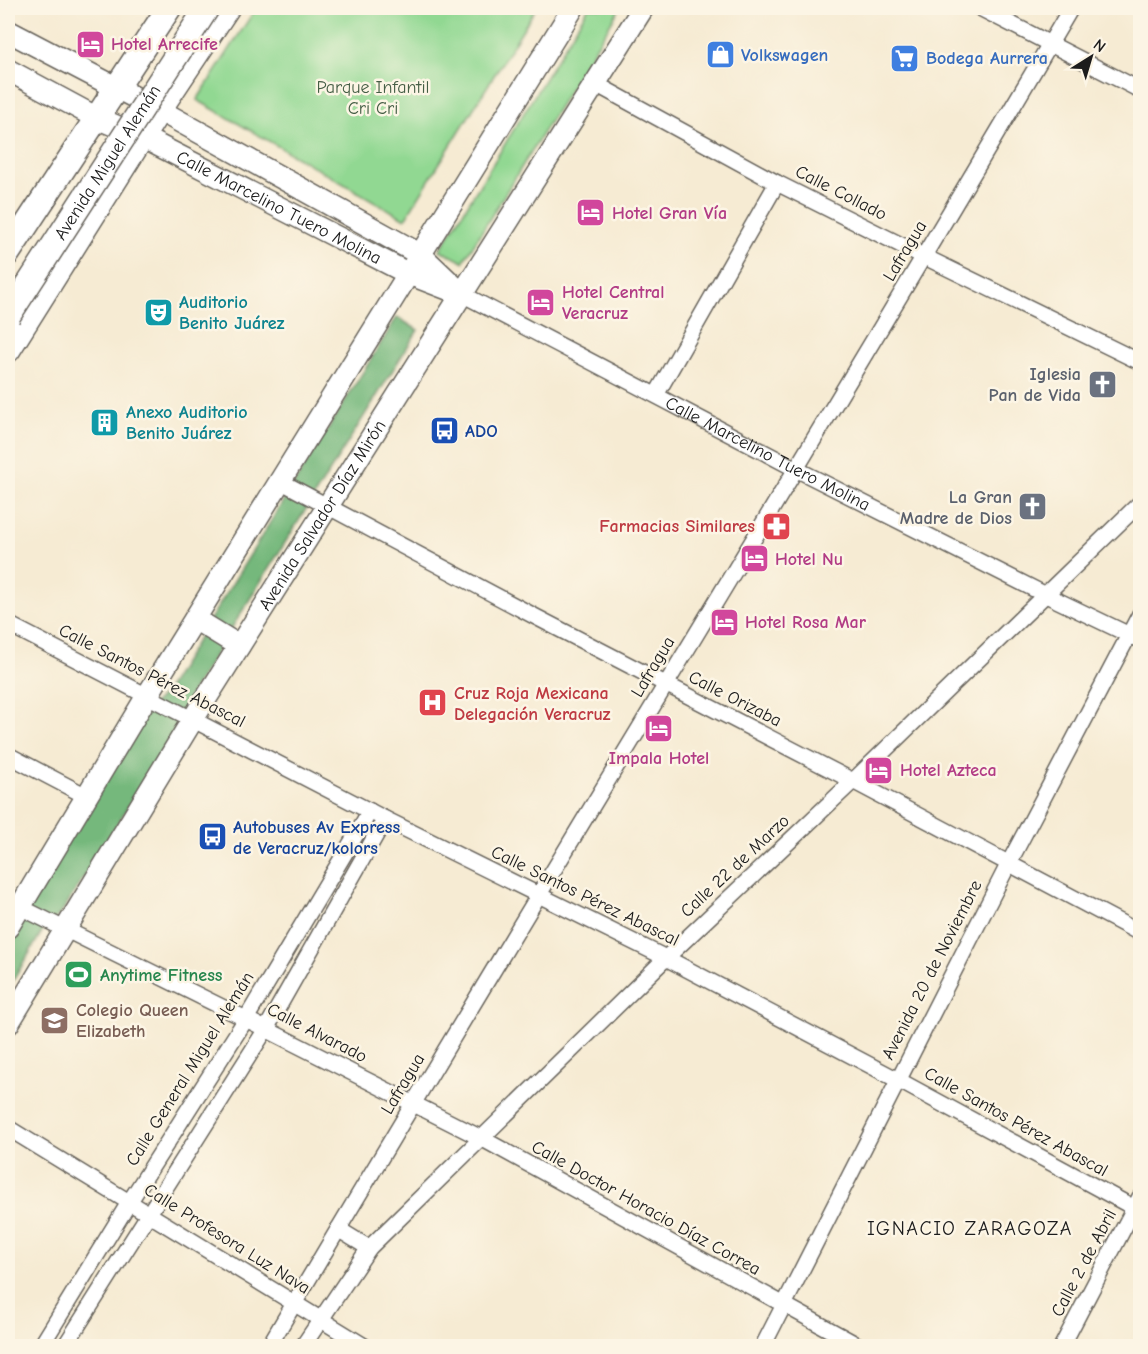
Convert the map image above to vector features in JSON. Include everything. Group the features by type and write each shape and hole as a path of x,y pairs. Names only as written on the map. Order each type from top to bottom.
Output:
{"main road":[{"name":"Avenida Miguel Alemán","path":"8,291 189,8"},
{"name":"Avenida Miguel Alemán","path":"8,316 207,8"},
{"path":"8,350 159,110 227,8"},
{"path":"8,927 14,904 88,796 147,696 573,8"},
{"name":"Avenida Salvador Díaz Mirón","path":"8,1024 193,719 643,8"},
{"path":"163,16 165,39 179,48 201,47"},
{"path":"8,253 163,16"},
{"name":"Calle Marcelino Tuero Molina","path":"8,31 159,110 421,255 462,294"},
{"name":"Calle Marcelino Tuero Molina","path":"8,70 97,118 142,137 409,274 462,294"},
{"path":"54,184 74,178 94,192 96,209"},
{"path":"195,619 239,646"}],"street":[{"path":"981,8 1140,90"},
{"name":"Lafragua","path":"269,1347 665,685 925,257 1071,8"},
{"name":"Calle Collado","path":"594,83 777,183 1140,362"},
{"path":"656,395 777,183"},
{"name":"Calle Marcelino Tuero Molina","path":"462,294 796,469 1044,594 1135,637"},
{"name":"Calle Orizaba","path":"280,481 1140,933"},
{"name":"Calle 22 de Marzo","path":"319,1319 369,1248 666,958 853,781 1140,503"},
{"name":"Avenida 20 de Noviembre","path":"763,1347 1009,863 1135,637 1140,614"},
{"name":"Calle Santos Pérez Abascal","path":"8,624 385,819 666,958 1138,1205"},
{"path":"8,755 88,796"},
{"name":"Calle General Miguel Alemán","path":"41,1347 246,1018 370,811"},
{"path":"65,1347 266,1029 385,819"},
{"name":"Calle Alvarado","path":"14,904 414,1104"},
{"name":"Calle Doctor Horacio Díaz Correa","path":"414,1104 481,1138 859,1347"},
{"name":"Calle Profesora Luz Nava","path":"8,1128 364,1347"},
{"name":"Calle 2 de Abril","path":"1062,1347 1138,1205"},
{"path":"338,1229 369,1248"},
{"path":"303,1347 319,1319"}],"green space":[{"name":"Parque Infantil Cri Cri","path":"256,8 536,8 405,219 197,100"},
{"path":"588,8 620,8 463,262 440,250"},
{"path":"397,317 418,330 188,698 172,737 62,912 43,930 8,989 8,944 139,717 164,694"}],"place":[{"name":"Hotel Arrecife","path":"90,44"},
{"name":"Volkswagen","path":"720,55"},
{"name":"Bodega Aurrera","path":"905,58"},
{"name":"Hotel Gran Vía","path":"591,213"},
{"name":"Hotel Central Veracruz","path":"541,302"},
{"name":"Auditorio Benito Juárez","path":"158,312"},
{"name":"Iglesia Pan de Vida","path":"1102,384"},
{"name":"Anexo Auditorio Benito Juárez","path":"105,422"},
{"name":"ADO","path":"444,431"},
{"name":"La Gran Madre de Dios","path":"1033,507"},
{"name":"Farmacias Similares","path":"776,526"},
{"name":"Hotel Nu","path":"754,559"},
{"name":"Hotel Rosa Mar","path":"724,622"},
{"name":"Cruz Roja Mexicana Delegación Veracruz","path":"433,703"},
{"name":"Impala Hotel","path":"659,729"},
{"name":"Hotel Azteca","path":"879,770"},
{"name":"Autobuses Av Express de Veracruz/kolors","path":"212,837"},
{"name":"Anytime Fitness","path":"79,975"},
{"name":"Colegio Queen Elizabeth","path":"55,1020"}],"district":[{"name":"IGNACIO ZARAGOZA","path":"970,1228"}]}
